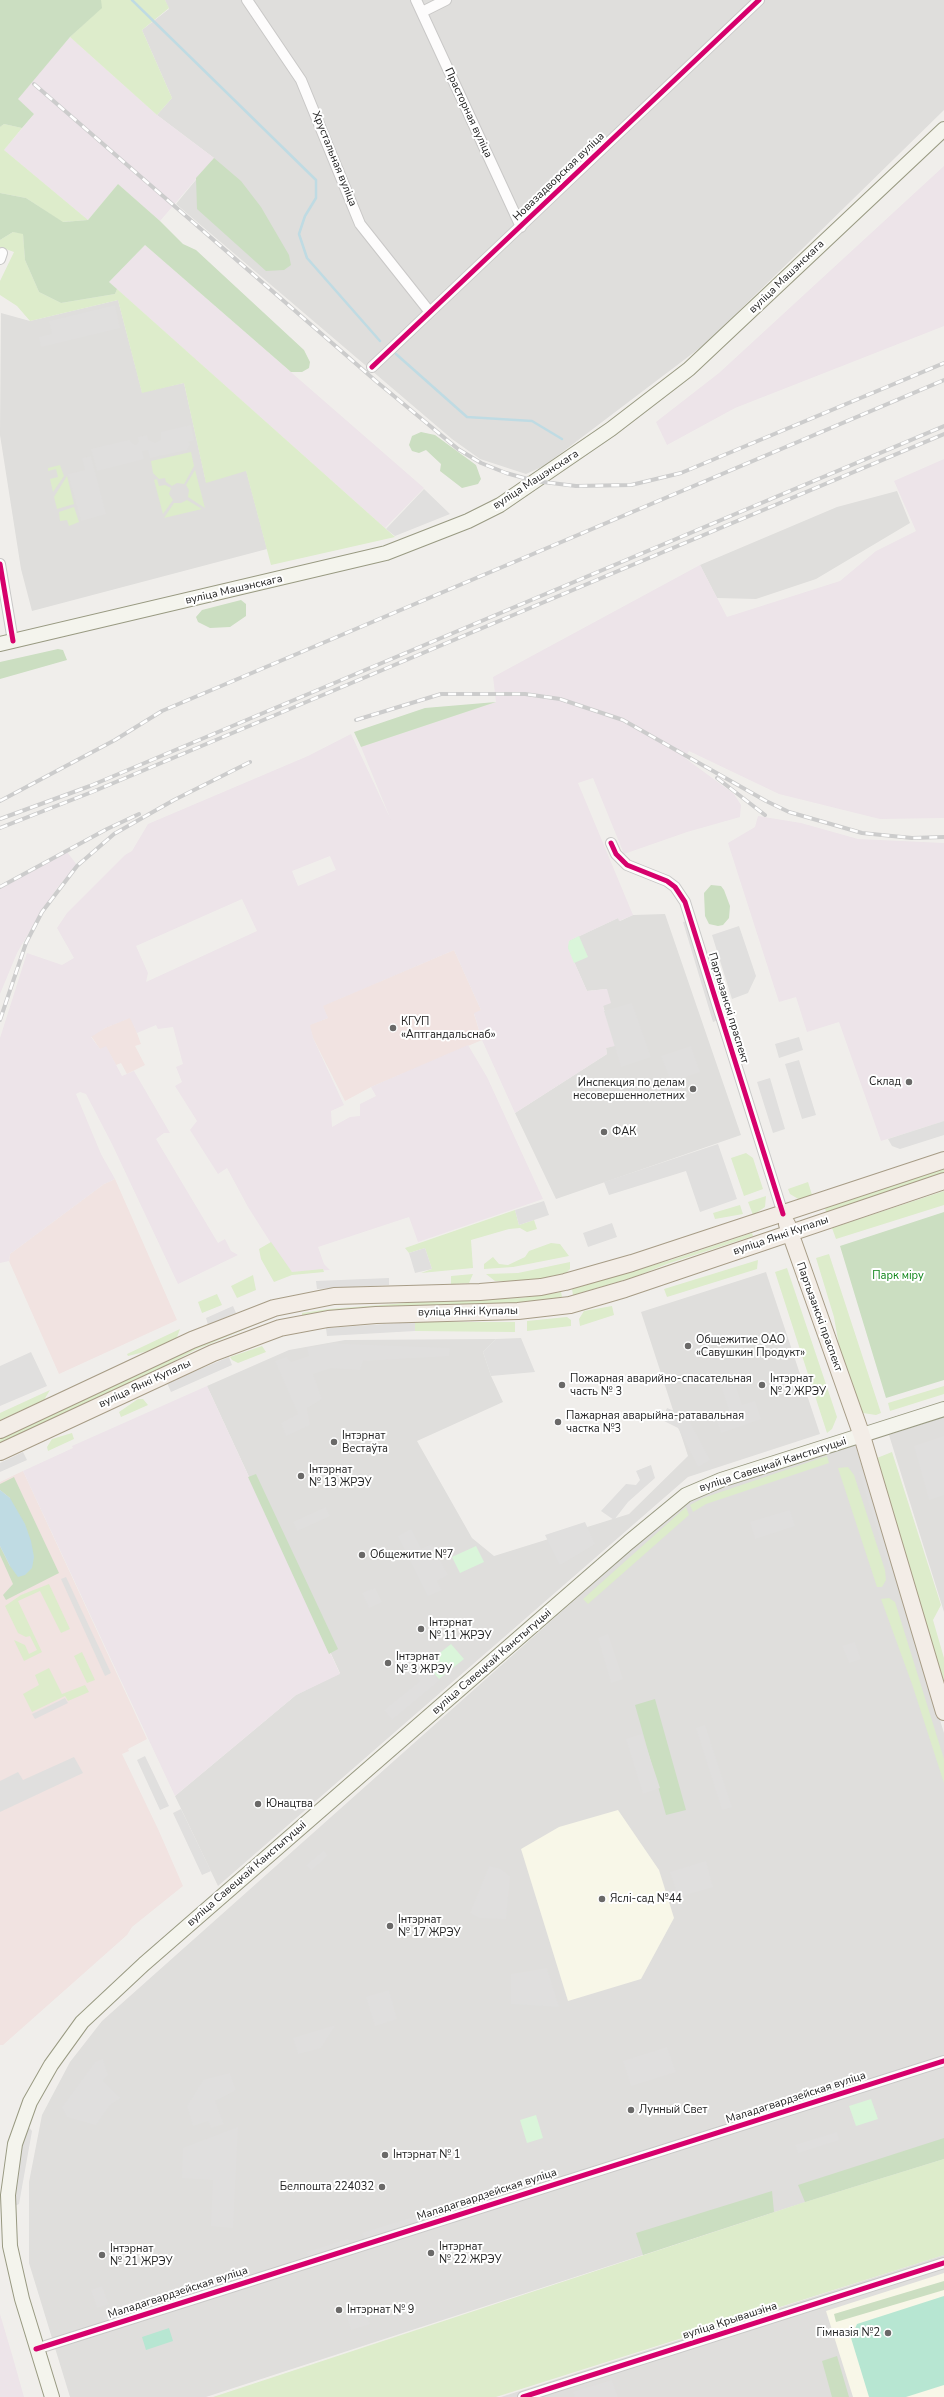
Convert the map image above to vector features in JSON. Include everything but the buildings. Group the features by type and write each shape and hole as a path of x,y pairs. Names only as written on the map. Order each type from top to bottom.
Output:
{"main road":[{"name":"вуліца Машэнскага","path":"6,642 386,552 468,520 500,505 611,429 689,369 944,129"},
{"name":"вуліца Янкі Купалы","path":"0,1430 179,1346 274,1308 334,1296 480,1292 541,1287 582,1278 784,1214 944,1160"},
{"name":"вуліца Янкі Купалы","path":"0,1452 213,1353 280,1328 328,1318 370,1315 518,1311 570,1305 625,1289 944,1181"},
{"name":"Партызанскі праспект","path":"784,1214 862,1436 944,1712"},
{"path":"274,1308 280,1328"},
{"name":"вуліца Савецкай Канстытуцыі","path":"52,2397 36,2349 22,2299 10,2246 8,2195 15,2144 30,2102 51,2064 82,2022 144,1964 629,1542 686,1495 721,1480 944,1409"}],"street":[{"name":"Хрустальная вуліца","path":"247,0 301,80 360,224 429,312"},
{"name":"Прасторная вуліца","path":"416,0 520,227"},
{"path":"422,12 446,0"},
{"name":"Новазадворская вуліца","path":"372,367 759,0"},
{"path":"0,564 6,642"},
{"name":"Партызанскі праспект","path":"611,843 616,854 627,865 667,881 675,887 685,902 784,1214"},
{"name":"Маладагвардзейская вуліца","path":"36,2349 755,2123 944,2061"},
{"name":"вуліца Крывашэіна","path":"523,2397 944,2263"}],"shaded area":[{"path":"165,0 944,0 944,110 705,344 544,466 526,474 480,459 452,439 176,204 214,158 157,115 172,98 142,30 169,9"},
{"path":"70,37 157,115 214,158 160,221 118,184 88,220 4,150 34,114 17,99"},
{"path":"944,166 944,326 735,408 667,445 656,422 719,373"},
{"path":"145,245 424,488 385,528 109,282"},
{"path":"118,300 142,392 184,383 206,482 246,470 267,549 32,611 21,569 0,435 1,313 30,321"},
{"path":"115,305 120,328 41,347 39,337 52,334 49,321"},
{"path":"191,425 194,440 188,442 190,444 187,450 150,458 148,450 142,451 144,459 97,471 91,449 129,440 135,445 139,442 138,437 147,435 148,440 155,443 161,440 161,432"},
{"path":"91,456 106,514 81,521 68,474 85,470 82,458"},
{"path":"944,459 944,818 880,819 779,794 689,751 685,758 734,794 741,805 740,817 687,832 624,854 593,778 578,783 633,915 619,921 618,918 569,941 568,948 587,991 607,989 611,1003 603,1006 615,1046 606,1048 607,1054 515,1113 482,1040 474,1013 481,1010 454,950 323,1006 328,1018 310,1025 313,1038 344,1105 331,1111 332,1127 350,1117 360,1116 360,1104 376,1096 371,1087 468,1045 487,1077 543,1199 418,1242 409,1217 318,1247 324,1264 330,1270 292,1272 283,1262 248,1207 227,1168 218,1174 190,1130 197,1121 175,1086 182,1082 176,1067 183,1064 173,1027 158,1029 156,1025 137,1033 130,1018 105,1028 91,1037 100,1049 106,1046 122,1076 134,1071 170,1133 164,1133 156,1139 218,1243 225,1239 231,1251 238,1255 178,1284 112,1144 86,1094 80,1092 76,1094 101,1154 115,1179 104,1184 10,1254 9,1261 0,1263 0,1038 27,953 62,965 74,958 57,928 67,913 125,855 132,851 148,824 308,756 351,734 391,820 361,747 496,702 493,677 700,565 727,617 840,581 876,551 916,531 894,481","holes":["330,856 336,870 298,886 292,871","242,899 257,931 146,982 148,973 136,946"]},
{"path":"424,489 450,514 395,536 386,529"},
{"path":"897,491 910,523 816,579 756,599 717,598 700,565 837,507"},
{"path":"758,816 801,823 858,839 944,843 944,1121 881,1141 839,1022 807,1032 796,997 779,1002 728,843 755,827"},
{"path":"67,852 77,865 57,888 41,912 17,953 0,994 0,888"},
{"path":"665,914 741,1135 556,1199 515,1113 607,1054 606,1048 615,1045 603,1006 606,989 587,991 568,948 569,941 618,918 620,921 633,915"},
{"path":"690,920 721,1019 713,1022 683,922"},
{"path":"739,926 756,976 748,993 732,999 712,935"},
{"path":"454,950 481,1010 474,1014 482,1040 371,1087 345,1101 313,1038 309,1025 328,1018 322,1006"},
{"path":"632,1003 651,1057 621,1067 604,1011"},
{"path":"131,1017 141,1044 135,1046 145,1065 127,1074 121,1063 116,1065 106,1047 100,1049 91,1036 105,1028"},
{"path":"799,1037 803,1050 779,1058 775,1044"},
{"path":"691,1046 700,1072 671,1082 661,1056"},
{"path":"799,1060 816,1115 802,1119 785,1064"},
{"path":"770,1078 785,1129 773,1133 757,1082"},
{"path":"944,1121 944,1135 900,1149 892,1146 888,1139"},
{"path":"718,1144 737,1199 700,1212 686,1171 609,1195 604,1182"},
{"path":"115,1179 177,1320 59,1374 9,1261 10,1254 104,1184"},
{"path":"544,1201 549,1215 519,1225 515,1210"},
{"path":"612,1223 617,1237 588,1247 583,1233"},
{"path":"425,1248 432,1269 415,1273 409,1253"},
{"path":"766,1272 820,1434 688,1477 218,1886 175,1796 296,1695 340,1673 207,1386 289,1350 345,1340 496,1339 483,1352 491,1376 503,1402 417,1441 472,1538 494,1556 629,1514 688,1456 641,1312"},
{"path":"389,1278 389,1285 317,1289 316,1281"},
{"path":"233,1306 236,1313 208,1325 206,1318"},
{"path":"415,1322 415,1331 327,1336 326,1328"},
{"path":"521,1338 535,1372 491,1376 483,1352 496,1339"},
{"path":"333,1343 450,1348 449,1356 363,1361 360,1370 331,1368 313,1374 322,1399 307,1408 310,1425 286,1436 281,1423 298,1414 275,1361 287,1357 291,1362 309,1356 307,1348"},
{"path":"31,1352 47,1386 0,1406 0,1366"},
{"path":"229,1357 232,1365 171,1392 167,1383"},
{"path":"734,1381 742,1405 755,1401 761,1419 721,1433 715,1415 729,1410 721,1386"},
{"path":"207,1386 340,1674 296,1695 175,1796 23,1471 73,1448 72,1446"},
{"path":"667,1408 687,1416 710,1460 698,1467 678,1428 662,1420"},
{"path":"944,1417 944,1612 889,1435"},
{"path":"944,1436 944,1495 929,1500 914,1446"},
{"path":"855,1444 944,1733 944,2157 206,2397 70,2397 29,2263 29,2182 42,2115 70,2062 102,2021 688,1499"},
{"path":"23,1452 27,1460 0,1472 0,1463"},
{"path":"651,1465 655,1478 628,1502 614,1520 601,1511 626,1484 636,1485 640,1480 636,1471"},
{"path":"871,1469 901,1571 891,1574 859,1472"},
{"path":"23,1471 147,1739 128,1749 129,1751 122,1754 158,1829 183,1886 132,1927 127,1935 3,2045 0,2045 0,1482"},
{"path":"326,1507 330,1516 297,1531 293,1522"},
{"path":"790,1510 795,1526 755,1539 750,1522"},
{"path":"585,1522 595,1544 560,1565 545,1535"},
{"path":"411,1529 421,1549 432,1544 448,1575 437,1581 442,1590 428,1596 398,1536"},
{"path":"66,1577 111,1673 105,1676 61,1579"},
{"path":"375,1588 382,1602 369,1608 362,1593"},
{"path":"608,1634 623,1679 611,1683 598,1638"},
{"path":"855,1642 861,1659 849,1663 842,1646"},
{"path":"422,1660 439,1681 392,1720 384,1710 420,1681 410,1670"},
{"path":"65,1698 68,1703 35,1719 32,1714"},
{"path":"705,1725 732,1807 722,1810 696,1728"},
{"path":"642,1734 660,1788 643,1794 626,1739"},
{"path":"145,1756 169,1806 160,1810 137,1760"},
{"path":"74,1757 83,1773 0,1812 0,1781 18,1772 23,1780"},
{"path":"181,1809 211,1871 202,1875 173,1813"},
{"name":"Яслі-сад №44","path":"618,1810 659,1870 674,1918 641,1979 568,2001 521,1849 559,1827"},
{"path":"324,1850 328,1856 311,1871 306,1865"},
{"path":"706,1861 713,1887 678,1897 670,1872"},
{"path":"489,1866 501,1869 510,1876 506,1919 480,1918 470,1913"},
{"path":"547,1968 559,2007 511,2004 511,1974"},
{"path":"389,1990 397,2019 375,2026 366,1997"},
{"path":"336,2025 321,2048 298,2054 293,2038"},
{"path":"667,2047 676,2072 631,2086 623,2061"},
{"path":"103,2059 108,2075 103,2081 121,2098 111,2104 96,2125 67,2117 62,2107 95,2062"},
{"path":"230,2073 236,2090 215,2101 224,2124 211,2128 208,2121 193,2126 187,2106 203,2080"},
{"path":"23,2120 32,2131 19,2204 9,2209"},
{"path":"238,2127 233,2228 211,2226 213,2180 182,2178 183,2148"},
{"path":"837,2132 839,2140 798,2153 795,2145"},
{"path":"449,2206 454,2223 382,2245 380,2239 366,2244 362,2233"},
{"path":"348,2239 352,2249 311,2262 307,2252"},
{"path":"944,2255 944,2397 501,2397"},
{"name":"Гімназія №2","path":"944,2273 944,2397 853,2397 826,2311"},
{"path":"102,2286 109,2304 97,2308 91,2290"},
{"path":"157,2299 160,2310 106,2327 103,2316"},
{"path":"364,2309 370,2324 351,2330 346,2315"},
{"path":"0,2314 13,2358 24,2397 0,2397"},
{"path":"612,2380 618,2397 575,2397 573,2392"}],"green space":[{"path":"0,0 101,0 102,8 70,37 18,99 34,114 22,128 4,124 0,127"},
{"path":"101,0 165,0 169,8 142,30 172,98 157,115 70,37 101,8"},
{"path":"4,124 22,128 4,150 88,220 62,222 26,198 0,193 0,127"},
{"path":"214,158 241,181 261,207 289,255 291,265 284,270 266,271 197,209 196,178"},
{"path":"118,184 160,221 183,244 196,250 304,350 310,362 309,368 302,372 291,372 145,245 109,282 117,289 115,294 61,303 39,292 25,260 23,234 13,232 0,240 0,193 26,198 63,222 88,220"},
{"path":"13,232 23,233 25,260 39,292 61,303 115,294 117,289 395,537 271,565 246,471 206,483 184,383 142,393 118,300 30,321 17,306 0,295 0,281 14,252 0,247 0,240"},
{"path":"421,432 435,435 476,465 481,479 478,484 462,488 440,471 441,464 426,450 419,453 412,451 409,445 412,436"},
{"path":"191,452 194,466 184,484 177,483 172,486 166,482 165,478 159,479 153,473 151,461"},
{"path":"60,465 64,476 53,492 50,479 58,477 56,469 48,471 48,468"},
{"path":"195,470 205,508 188,497 189,490 186,485"},
{"path":"67,476 74,504 57,509 54,497"},
{"path":"157,479 159,486 165,485 171,488 169,494 173,500 163,514 154,480"},
{"path":"187,500 202,509 164,518 174,503 181,503"},
{"path":"74,507 79,522 69,526 67,520 60,521 59,512"},
{"path":"241,600 246,604 246,616 230,627 210,628 198,622 196,617 202,610"},
{"path":"58,649 63,650 67,660 0,679 0,662"},
{"path":"496,702 361,747 354,732 425,708"},
{"path":"711,885 721,886 730,906 729,918 723,925 718,926 709,924 705,916 704,893"},
{"path":"579,936 588,957 574,963 568,948 569,941"},
{"path":"746,1153 753,1158 763,1189 744,1196 731,1158"},
{"path":"944,1166 944,1174 826,1212 824,1204"},
{"path":"808,1182 813,1198 800,1200 790,1194 788,1189"},
{"path":"944,1191 944,1205 836,1239 832,1228"},
{"path":"766,1196 765,1207 753,1215 748,1202"},
{"path":"740,1205 743,1214 715,1219 713,1213"},
{"path":"515,1210 519,1225 534,1220 537,1229 527,1232 520,1228 509,1229 471,1240 473,1268 421,1273 432,1269 425,1248 409,1253 405,1248"},
{"name":"Парк міру","path":"944,1212 944,1380 886,1398 840,1246"},
{"path":"752,1233 753,1236 667,1264 634,1277 573,1295 572,1289 671,1260"},
{"path":"271,1242 292,1272 323,1269 324,1272 292,1275 274,1282 261,1259 259,1249"},
{"path":"551,1243 560,1244 569,1256 513,1267 484,1269 484,1264 493,1257 499,1264 508,1265 525,1257 529,1251"},
{"path":"829,1254 881,1413 876,1415 863,1413 858,1408 839,1346 834,1317 816,1258"},
{"path":"758,1260 757,1269 667,1297 664,1289"},
{"path":"570,1262 570,1269 566,1273 528,1281 495,1281 486,1274 518,1273"},
{"path":"787,1268 837,1417 832,1429 827,1433 775,1272"},
{"path":"473,1274 469,1283 451,1284 451,1276"},
{"path":"253,1275 256,1290 237,1298 231,1286"},
{"path":"561,1292 562,1297 522,1304 341,1310 302,1316 302,1313 329,1309 432,1301 521,1298"},
{"path":"217,1294 222,1305 202,1313 198,1302"},
{"path":"612,1306 614,1315 580,1326 579,1319 584,1311"},
{"path":"567,1317 571,1320 571,1326 527,1331 527,1321"},
{"path":"261,1320 262,1322 195,1350 139,1380 0,1445 0,1439 196,1347"},
{"path":"415,1322 515,1322 515,1332 415,1331"},
{"path":"180,1329 177,1337 173,1340 148,1351 128,1356 127,1354"},
{"path":"262,1346 266,1352 238,1363 230,1357"},
{"path":"944,1386 944,1394 890,1411 888,1403"},
{"path":"50,1390 44,1400 0,1420 0,1413"},
{"path":"138,1399 143,1399 148,1405 121,1417 119,1412"},
{"path":"72,1433 74,1439 48,1451 47,1447 52,1439"},
{"path":"892,1452 941,1605 933,1620 944,1658 944,1683 942,1682 872,1460"},
{"path":"827,1456 829,1463 706,1504 693,1512 690,1505 703,1498"},
{"path":"848,1467 854,1475 885,1570 886,1580 882,1587 877,1587 838,1468"},
{"path":"256,1474 338,1649 329,1654 248,1477"},
{"path":"14,1477 59,1573 6,1600 3,1595 13,1584 0,1555 0,1546 10,1566 10,1498 0,1490 0,1484"},
{"path":"686,1507 689,1515 588,1604 583,1599"},
{"path":"476,1546 484,1562 460,1573 452,1557"},
{"path":"49,1584 70,1629 61,1633 40,1591 18,1601 42,1652 24,1661 14,1640 25,1645 29,1654 37,1650 30,1636 26,1637 18,1633 5,1606 21,1595"},
{"path":"889,1598 895,1602 944,1759 944,1783 912,1684 881,1599"},
{"path":"451,1644 464,1659 439,1679 426,1664"},
{"path":"82,1652 95,1680 87,1683 74,1656"},
{"path":"49,1668 62,1694 85,1685 89,1692 68,1701 65,1696 32,1712 23,1694 39,1685 35,1675"},
{"path":"655,1699 686,1810 666,1815 635,1705"},
{"path":"871,2099 878,2119 856,2126 849,2106"},
{"path":"536,2115 543,2138 527,2143 520,2120"},
{"path":"944,2138 944,2159 805,2202 798,2185"},
{"path":"944,2159 944,2255 496,2397 213,2397 805,2202"},
{"path":"772,2191 774,2212 643,2255 636,2233"},
{"path":"944,2281 944,2290 836,2322 834,2314"},
{"name":"Гімназія №2","path":"944,2296 944,2385 906,2397 869,2397 851,2338 857,2324"},
{"path":"169,2328 173,2341 146,2350 142,2337"},
{"path":"837,2356 849,2397 832,2397 822,2361"}],"water":[{"path":"0,1490 10,1498 25,1524 31,1541 34,1557 32,1568 25,1575 18,1577 10,1566 0,1546"}],"waterway":[{"path":"132,0 316,180 316,198 305,216 299,234 307,258 380,341"},
{"path":"396,354 467,417 532,421 562,439"}],"railway":[{"path":"34,84 377,382 458,449 481,463 506,473 535,481 576,486 631,485 681,473 944,363"},
{"path":"0,801 115,740 162,711 944,380"},
{"path":"0,819 90,786 944,426"},
{"path":"0,828 92,792 944,434"},
{"path":"356,720 441,694 525,694 560,699 623,720 766,801 789,812 862,833 912,838 944,837"},
{"path":"0,1020 26,943 42,912 77,866 114,834 174,800 250,762"},
{"path":"717,778 765,815"},
{"path":"0,887 107,829 139,814"}],"cycle path":[{"path":"372,367 759,0"},
{"path":"0,564 13,641"},
{"path":"611,843 616,854 627,865 667,881 675,887 685,902 783,1214"},
{"path":"36,2349 944,2061"},
{"path":"523,2397 944,2263"}],"place":[{"name":"КГУП «Аптгандальснаб»","path":"393,1028"},
{"name":"Склад","path":"909,1082"},
{"name":"Инспекция по делам несовершеннолетних","path":"693,1089"},
{"name":"ФАК","path":"604,1132"},
{"name":"Общежитие ОАО «Савушкин Продукт»","path":"688,1346"},
{"name":"Пожарная аварийно-спасательная часть № 3","path":"562,1385"},
{"name":"Інтэрнат № 2 ЖРЭУ","path":"762,1385"},
{"name":"Пажарная аварыйна-ратавальная частка №3","path":"558,1422"},
{"name":"Інтэрнат Вестаўта","path":"334,1442"},
{"name":"Інтэрнат № 13 ЖРЭУ","path":"301,1476"},
{"name":"Общежитие №7","path":"362,1555"},
{"name":"Інтэрнат № 11 ЖРЭУ","path":"421,1629"},
{"name":"Інтэрнат № 3 ЖРЭУ","path":"388,1663"},
{"name":"Юнацтва","path":"258,1804"},
{"name":"Яслі-сад №44","path":"602,1899"},
{"name":"Інтэрнат № 17 ЖРЭУ","path":"390,1926"},
{"name":"Лунный Свет","path":"631,2110"},
{"name":"Інтэрнат № 1","path":"385,2155"},
{"name":"Белпошта 224032","path":"382,2187"},
{"name":"Інтэрнат № 22 ЖРЭУ","path":"431,2253"},
{"name":"Інтэрнат № 21 ЖРЭУ","path":"102,2255"},
{"name":"Інтэрнат № 9","path":"339,2310"},
{"name":"Гімназія №2","path":"888,2333"}]}
